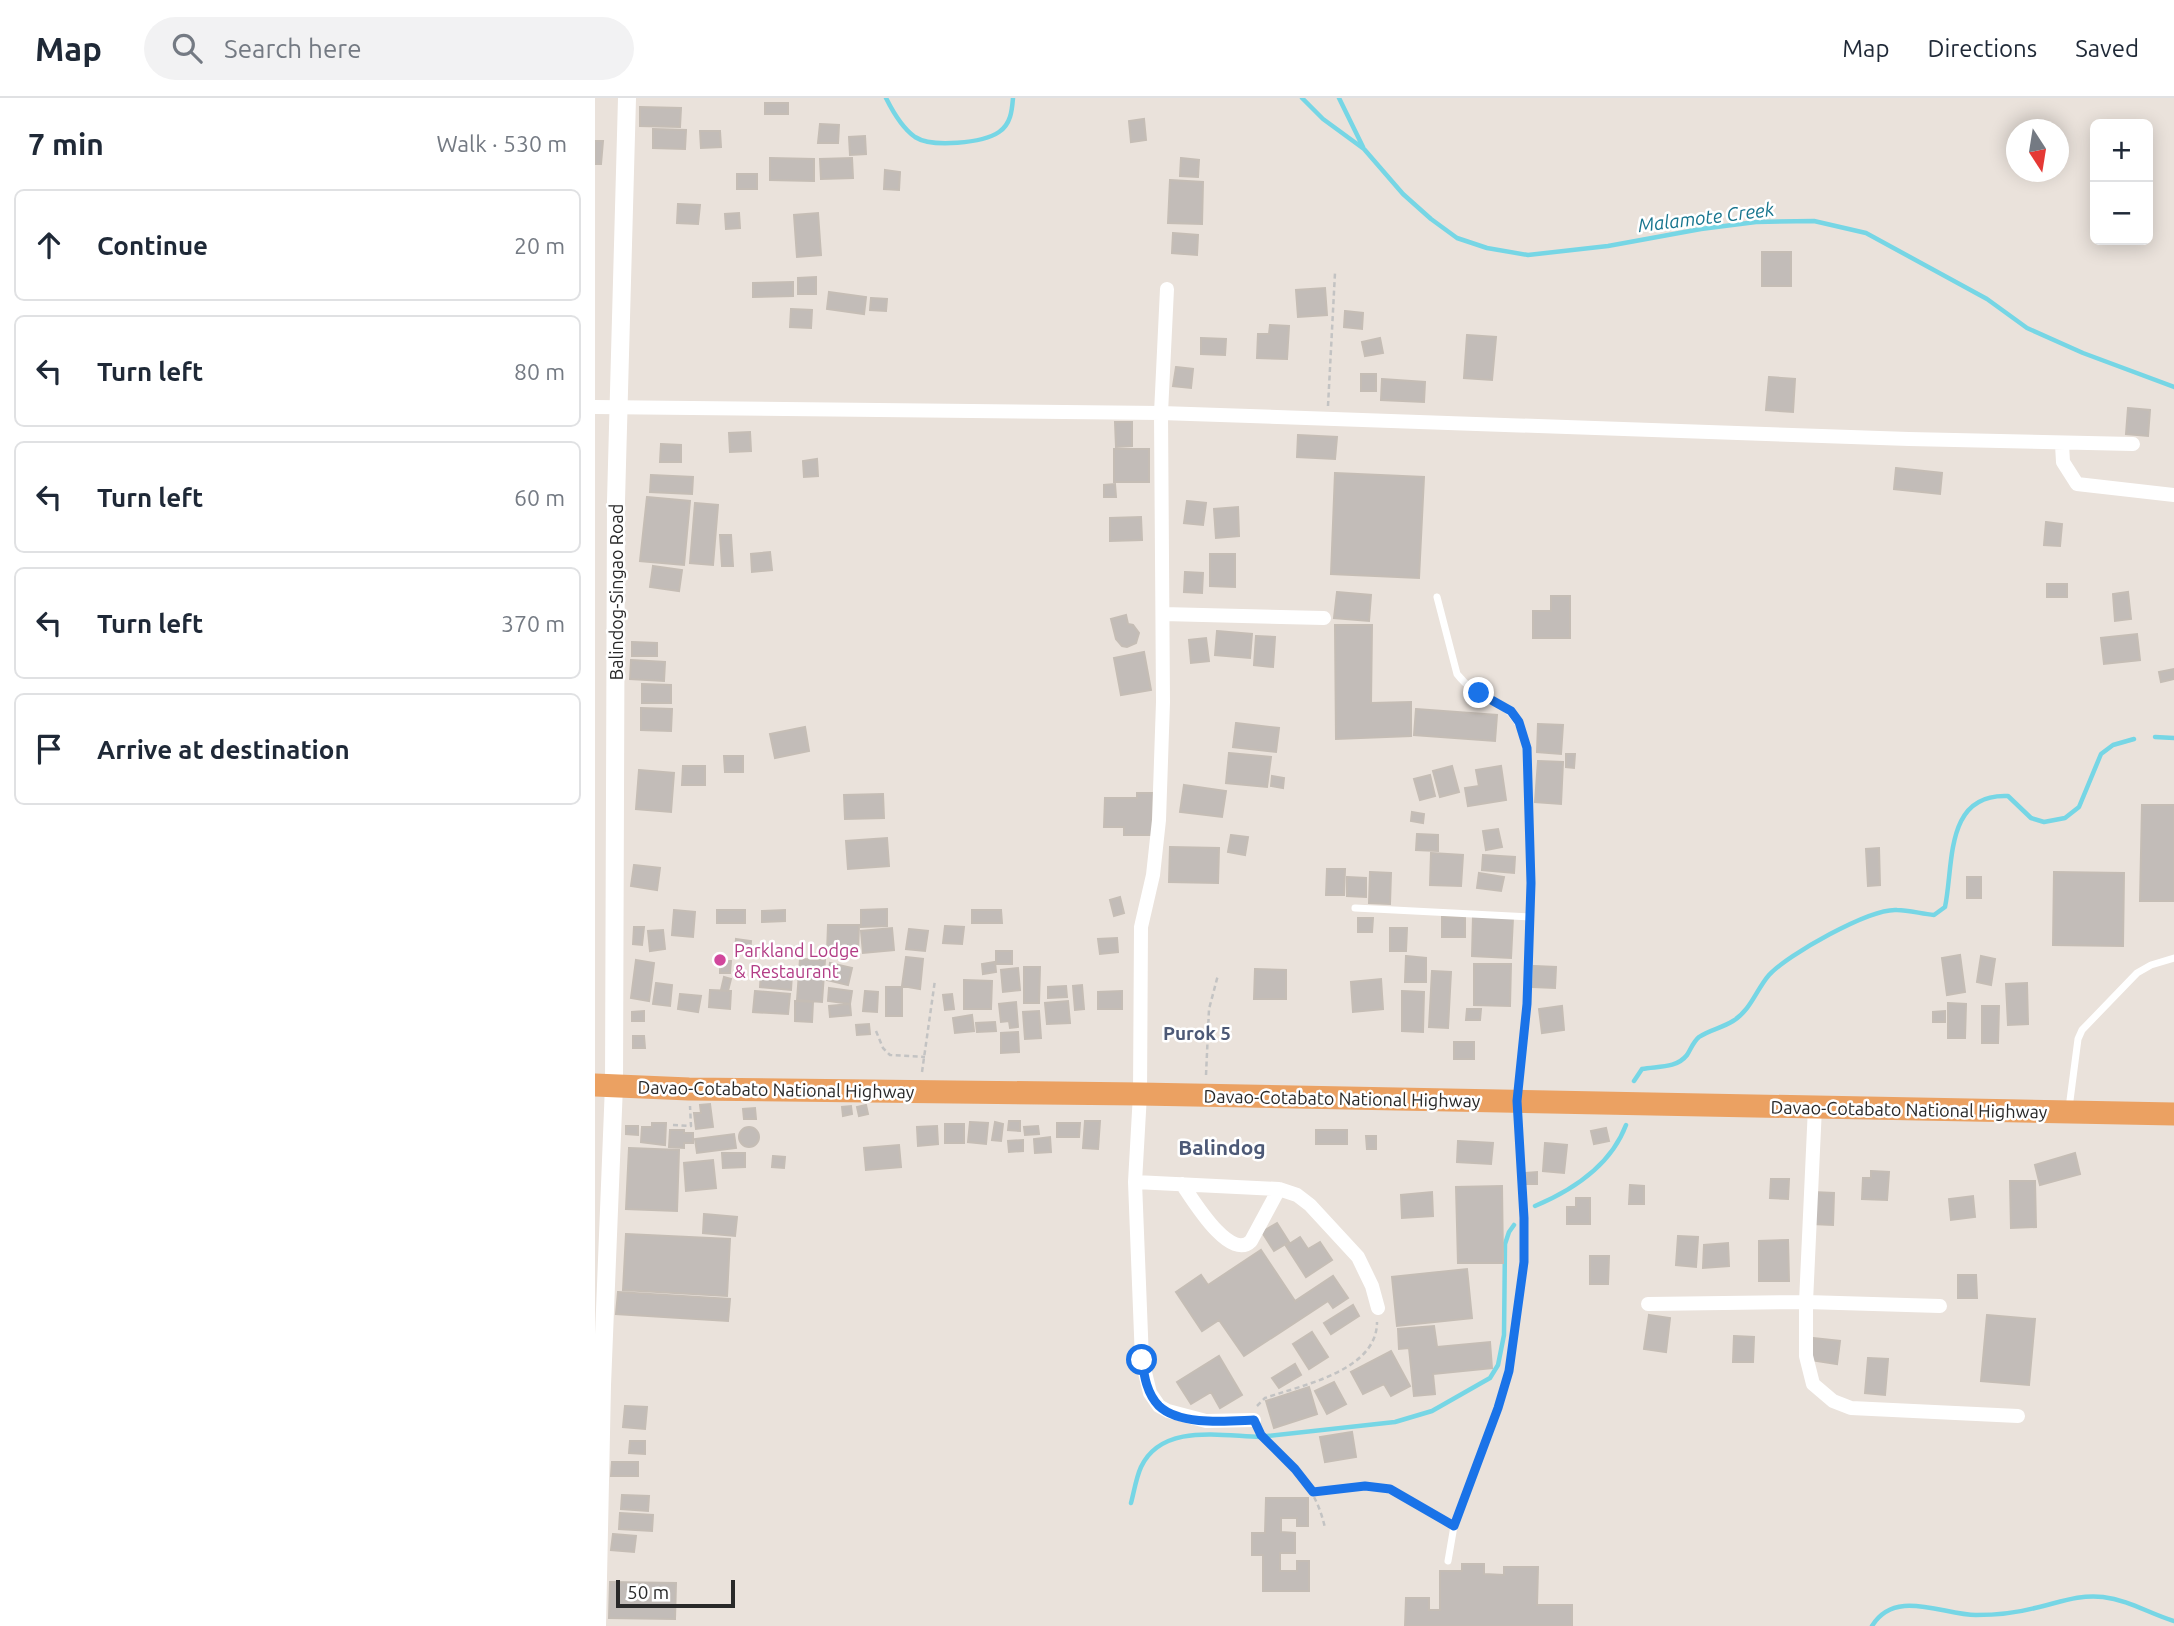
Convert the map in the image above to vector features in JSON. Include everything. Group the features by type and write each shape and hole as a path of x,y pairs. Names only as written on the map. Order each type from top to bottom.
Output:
{"highway":[{"name":"Davao-Cotabato National Highway","path":"605,1085 689,1089 1140,1094 2174,1114"}],"street":[{"name":"Balindog-Singao Road","path":"597,1626 601,1271 605,1085 613,920 618,407 627,98"},
{"path":"1167,289 1161,413 1163,702 1158,831 1153,875 1142,927 1140,1094 1135,1182 1142,1360 1150,1392 1159,1406 1188,1418 1215,1421 1254,1420"},
{"path":"595,407 1161,413 2062,444 2133,444"},
{"path":"2062,444 2063,462 2077,484 2174,495"},
{"path":"1163,614 1324,618"},
{"path":"1815,1107 1805,1302 1806,1356 1813,1384 1833,1401 1850,1408 2018,1416"},
{"path":"1135,1182 1279,1189 1297,1195 1310,1205 1358,1257 1372,1286 1378,1308"},
{"path":"1182,1184 1220,1234 1239,1247 1251,1241 1279,1189"},
{"path":"1649,1304 1805,1302 1940,1306"}],"lane":[{"path":"1437,597 1457,674 1464,683 1511,711 1524,736 1527,748 1532,861 1527,1004 1517,1101 1524,1218 1524,1262 1517,1323 1509,1371 1454,1526 1448,1561"},
{"path":"1355,908 1529,917"},
{"path":"2068,1112 2078,1039 2082,1030 2137,973 2151,965 2174,958"}],"path":[{"path":"1327,420 1335,273"},
{"path":"1206,1096 1206,1032 1218,975"},
{"path":"919,1093 935,980"},
{"path":"876,1031 883,1048 890,1055 925,1057"},
{"path":"673,1125 691,1126 689,1089"},
{"path":"1325,1528 1321,1509 1313,1492 1295,1469 1261,1435 1254,1420 1257,1406 1265,1398 1342,1370 1365,1353 1373,1343 1377,1330 1378,1308"},
{"path":"1313,1492 1365,1486 1390,1489 1454,1526"}],"building":[{"path":"765,103 788,103 788,114 765,114"},
{"path":"640,107 681,108 680,127 640,126"},
{"path":"1144,119 1146,140 1131,142 1129,121"},
{"path":"820,124 839,125 838,143 818,143"},
{"path":"653,129 686,130 685,149 653,148"},
{"path":"700,131 720,131 721,147 701,148"},
{"path":"865,136 866,154 850,155 849,137"},
{"path":"595,141 603,141 601,164 595,164"},
{"path":"770,158 814,159 814,181 770,180"},
{"path":"852,158 853,178 821,179 820,159"},
{"path":"1181,158 1199,160 1198,177 1180,176"},
{"path":"885,170 900,172 899,190 884,189"},
{"path":"737,174 757,174 757,189 737,189"},
{"path":"1170,180 1203,182 1202,224 1168,223"},
{"path":"678,204 700,205 698,224 677,223"},
{"path":"739,213 740,228 726,229 725,214"},
{"path":"818,213 821,255 797,257 794,215"},
{"path":"1173,233 1198,235 1197,255 1172,253"},
{"path":"1762,252 1791,252 1791,286 1762,286"},
{"path":"816,277 816,294 798,294 798,278"},
{"path":"793,282 793,296 753,297 753,283"},
{"path":"1325,288 1327,315 1298,317 1296,290"},
{"path":"829,292 866,297 864,314 827,309"},
{"path":"871,298 887,299 886,311 870,310"},
{"path":"791,309 812,310 811,328 790,327"},
{"path":"1345,311 1363,313 1362,329 1344,327"},
{"path":"1270,325 1289,326 1287,359 1257,358 1258,334 1269,334"},
{"path":"1467,335 1496,337 1492,380 1464,378"},
{"path":"1201,338 1226,339 1225,355 1201,354"},
{"path":"1380,338 1383,353 1365,356 1362,342"},
{"path":"1176,367 1193,369 1191,388 1173,386"},
{"path":"1361,374 1376,374 1376,391 1361,391"},
{"path":"1769,377 1795,379 1793,412 1766,410"},
{"path":"1382,379 1425,382 1424,402 1381,400"},
{"path":"2128,408 2150,410 2148,436 2126,434"},
{"path":"1115,422 1132,422 1132,446 1116,447"},
{"path":"750,432 751,451 730,452 729,433"},
{"path":"1298,435 1337,437 1335,459 1297,457"},
{"path":"661,444 681,445 681,462 660,462"},
{"path":"1114,449 1149,449 1149,482 1114,482"},
{"path":"817,459 818,476 804,477 803,461"},
{"path":"1896,468 1942,473 1940,494 1894,489"},
{"path":"1335,473 1424,477 1419,578 1331,574"},
{"path":"651,475 693,477 692,494 650,492"},
{"path":"1115,484 1116,497 1104,497 1104,485"},
{"path":"647,497 690,501 684,565 640,561"},
{"path":"1187,501 1206,503 1203,525 1184,523"},
{"path":"695,503 718,505 713,565 690,563"},
{"path":"1238,507 1239,536 1216,538 1214,509"},
{"path":"1141,517 1142,540 1110,541 1110,518"},
{"path":"2046,522 2062,524 2060,546 2044,545"},
{"path":"720,535 731,535 733,566 722,566"},
{"path":"770,552 772,570 752,572 751,554"},
{"path":"1210,554 1235,554 1235,587 1210,586"},
{"path":"653,566 682,570 679,591 650,587"},
{"path":"1185,572 1203,573 1202,593 1184,592"},
{"path":"2047,584 2067,584 2067,597 2047,597"},
{"path":"1337,592 1371,595 1369,621 1334,618"},
{"path":"2128,592 2131,619 2115,621 2113,594"},
{"path":"1551,596 1570,596 1570,638 1533,638 1533,611 1551,611"},
{"path":"1126,615 1128,624 1133,625 1139,633 1136,643 1127,647 1122,646 1116,639 1111,619"},
{"path":"1335,625 1372,625 1371,703 1411,702 1411,736 1336,739"},
{"path":"1217,631 1252,634 1250,658 1215,655"},
{"path":"2137,634 2140,660 2104,664 2101,638"},
{"path":"1256,636 1275,637 1273,667 1254,665"},
{"path":"1206,638 1209,661 1191,663 1189,640"},
{"path":"632,642 657,643 657,656 632,656"},
{"path":"1144,652 1151,690 1121,695 1114,658"},
{"path":"631,660 665,662 664,681 630,679"},
{"path":"2174,669 2174,679 2161,682 2159,672"},
{"path":"642,684 671,685 671,703 642,703"},
{"path":"641,708 672,709 671,731 641,730"},
{"path":"1416,709 1497,715 1495,741 1414,735"},
{"path":"1236,723 1279,728 1276,752 1233,747"},
{"path":"1538,724 1563,725 1561,754 1537,752"},
{"path":"805,727 809,751 775,758 770,734"},
{"path":"1229,753 1271,757 1267,787 1226,783"},
{"path":"1566,754 1575,754 1574,768 1566,767"},
{"path":"724,756 743,756 743,772 725,772"},
{"path":"1538,761 1563,762 1561,804 1535,802"},
{"path":"683,766 705,766 705,785 682,785"},
{"path":"1452,766 1459,792 1440,797 1433,771"},
{"path":"1501,766 1506,800 1468,806 1465,788 1479,786 1476,770"},
{"path":"639,770 674,773 671,812 636,809"},
{"path":"1430,775 1435,796 1420,800 1414,779"},
{"path":"1272,776 1284,778 1283,788 1271,786"},
{"path":"1184,785 1226,791 1222,817 1180,812"},
{"path":"1137,793 1153,793 1152,835 1124,835 1124,827 1104,827 1105,798 1137,798"},
{"path":"883,794 884,818 845,819 844,795"},
{"path":"2142,805 2174,805 2174,901 2140,901"},
{"path":"1412,812 1424,814 1423,823 1411,821"},
{"path":"1498,829 1502,847 1486,850 1483,831"},
{"path":"1417,834 1438,835 1438,851 1416,850"},
{"path":"1231,835 1248,837 1245,855 1228,852"},
{"path":"887,838 889,866 848,869 846,841"},
{"path":"1170,847 1219,848 1218,883 1169,882"},
{"path":"1879,848 1880,885 1868,886 1866,849"},
{"path":"1431,853 1463,855 1461,886 1430,885"},
{"path":"1483,855 1515,857 1514,873 1482,870"},
{"path":"634,865 660,868 657,890 631,886"},
{"path":"1327,869 1345,869 1344,895 1326,895"},
{"path":"1370,872 1391,873 1390,904 1369,903"},
{"path":"2054,872 2124,873 2123,946 2053,945"},
{"path":"1479,873 1504,877 1501,891 1477,888"},
{"path":"1347,877 1366,878 1366,897 1347,896"},
{"path":"1967,877 1981,877 1981,898 1967,898"},
{"path":"1120,897 1124,913 1114,916 1110,900"},
{"path":"887,909 887,926 861,927 861,910"},
{"path":"674,910 695,912 693,937 672,935"},
{"path":"717,910 745,910 745,923 717,923"},
{"path":"785,910 785,921 762,922 762,911"},
{"path":"972,910 1001,910 1002,923 972,923"},
{"path":"1473,916 1513,918 1511,958 1472,956"},
{"path":"1442,917 1465,917 1465,937 1442,937"},
{"path":"1358,918 1373,918 1372,932 1358,932"},
{"path":"828,925 859,925 858,954 827,953"},
{"path":"945,926 964,927 962,944 943,943"},
{"path":"634,927 644,927 642,945 633,944"},
{"path":"892,928 894,950 863,953 861,931"},
{"path":"1390,928 1407,928 1406,951 1390,951"},
{"path":"909,929 928,931 925,951 906,949"},
{"path":"663,930 665,949 650,951 648,931"},
{"path":"1117,938 1118,952 1100,954 1098,939"},
{"path":"736,939 751,941 750,953 735,951"},
{"path":"996,951 1012,951 1012,964 996,964"},
{"path":"1960,955 1965,992 1947,995 1942,958"},
{"path":"1406,956 1426,958 1426,982 1405,982"},
{"path":"1981,956 1995,959 1991,985 1977,982"},
{"path":"906,957 923,959 920,989 902,986"},
{"path":"800,959 825,960 822,1002 797,1000"},
{"path":"636,960 654,963 649,1001 631,998"},
{"path":"720,961 731,961 730,973 720,973"},
{"path":"995,962 996,972 983,974 982,964"},
{"path":"830,963 852,968 848,985 827,980"},
{"path":"1474,964 1511,964 1510,1006 1474,1005"},
{"path":"1534,966 1556,967 1555,988 1533,987"},
{"path":"1024,967 1040,967 1039,1003 1024,1003"},
{"path":"1018,968 1020,990 1003,992 1001,970"},
{"path":"1255,969 1286,970 1286,999 1254,999"},
{"path":"761,971 792,974 791,990 760,987"},
{"path":"1432,971 1451,972 1448,1028 1429,1027"},
{"path":"724,977 731,979 728,991 721,990"},
{"path":"1381,979 1383,1009 1353,1012 1351,982"},
{"path":"964,980 992,981 991,1009 964,1009"},
{"path":"656,983 672,985 670,1006 653,1004"},
{"path":"2027,983 2028,1024 2008,1025 2006,984"},
{"path":"1082,985 1084,1009 1075,1010 1073,986"},
{"path":"1066,986 1067,997 1048,998 1048,987"},
{"path":"886,987 902,987 902,1016 886,1016"},
{"path":"829,988 852,991 850,1004 828,1001"},
{"path":"710,990 731,991 730,1009 709,1007"},
{"path":"755,991 790,994 788,1014 753,1012"},
{"path":"865,991 878,992 877,1012 863,1011"},
{"path":"1122,991 1122,1009 1098,1009 1098,992"},
{"path":"1402,991 1424,992 1423,1032 1402,1031"},
{"path":"680,994 701,996 698,1012 678,1009"},
{"path":"952,994 954,1009 945,1010 943,995"},
{"path":"795,1001 813,1002 812,1022 795,1021"},
{"path":"1068,1001 1070,1023 1047,1024 1045,1003"},
{"path":"1016,1002 1018,1027 1010,1028 1009,1021 1001,1022 999,1004"},
{"path":"1948,1003 1966,1004 1965,1038 1948,1038"},
{"path":"850,1004 851,1015 830,1017 829,1006"},
{"path":"1562,1006 1564,1030 1542,1033 1539,1009"},
{"path":"1982,1006 1999,1006 1998,1043 1982,1043"},
{"path":"1467,1009 1481,1009 1480,1020 1466,1020"},
{"path":"644,1011 644,1021 632,1021 632,1012"},
{"path":"1039,1011 1041,1038 1025,1039 1023,1012"},
{"path":"1945,1011 1945,1022 1933,1022 1933,1012"},
{"path":"972,1015 974,1031 955,1033 953,1018"},
{"path":"995,1022 996,1031 977,1032 976,1023"},
{"path":"869,1024 870,1034 857,1035 856,1025"},
{"path":"1018,1032 1019,1052 1001,1053 1001,1033"},
{"path":"633,1036 644,1036 645,1048 633,1048"},
{"path":"1454,1042 1474,1042 1474,1059 1454,1059"},
{"path":"710,1104 713,1127 696,1129 694,1113 701,1113 700,1105"},
{"path":"866,1105 868,1114 859,1116 857,1107"},
{"path":"851,1106 852,1114 843,1116 842,1107"},
{"path":"755,1108 756,1119 744,1119 743,1109"},
{"path":"1009,1121 1020,1121 1020,1131 1008,1130"},
{"path":"1085,1121 1100,1121 1098,1149 1083,1148"},
{"path":"970,1122 988,1123 986,1144 968,1142"},
{"path":"995,1122 1003,1124 1001,1141 992,1140"},
{"path":"652,1123 666,1123 665,1145 641,1142 642,1127 652,1127"},
{"path":"1057,1123 1080,1123 1079,1137 1057,1137"},
{"path":"945,1124 964,1124 964,1143 945,1143"},
{"path":"626,1126 638,1126 638,1135 626,1134"},
{"path":"937,1126 938,1144 918,1146 917,1127"},
{"path":"1038,1126 1039,1134 1025,1135 1024,1127"},
{"path":"749,1127 756,1130 759,1137 756,1144 749,1147 742,1144 739,1137 742,1130"},
{"path":"1606,1128 1609,1141 1594,1144 1591,1131"},
{"path":"670,1130 693,1133 693,1143 684,1143 684,1148 669,1147"},
{"path":"1316,1130 1347,1130 1347,1144 1316,1144"},
{"path":"734,1134 736,1148 697,1153 695,1139"},
{"path":"1366,1136 1376,1136 1376,1149 1367,1149"},
{"path":"1050,1137 1051,1152 1035,1153 1034,1139"},
{"path":"1023,1140 1023,1151 1009,1152 1008,1141"},
{"path":"1458,1141 1493,1143 1491,1164 1457,1162"},
{"path":"1545,1143 1567,1145 1564,1173 1543,1171"},
{"path":"899,1145 901,1167 866,1170 864,1148"},
{"path":"629,1148 679,1150 677,1211 626,1209"},
{"path":"722,1153 745,1153 745,1167 723,1168"},
{"path":"2075,1153 2080,1174 2040,1185 2035,1165"},
{"path":"773,1156 785,1157 784,1168 772,1167"},
{"path":"713,1160 716,1188 686,1191 684,1163"},
{"path":"1871,1171 1889,1172 1887,1200 1862,1199 1863,1178 1871,1178"},
{"path":"1537,1172 1537,1184 1526,1184 1526,1173"},
{"path":"1771,1179 1789,1179 1788,1199 1770,1198"},
{"path":"2010,1181 2035,1181 2036,1227 2011,1228"},
{"path":"1630,1185 1644,1186 1644,1204 1629,1204"},
{"path":"1502,1186 1503,1263 1458,1263 1456,1187"},
{"path":"1432,1192 1433,1216 1402,1218 1401,1195"},
{"path":"1812,1192 1834,1193 1833,1225 1812,1224"},
{"path":"1973,1196 1975,1217 1951,1220 1949,1199"},
{"path":"1576,1198 1590,1198 1590,1224 1567,1224 1567,1207 1576,1207"},
{"path":"704,1214 737,1217 735,1236 703,1233"},
{"path":"1277,1223 1289,1242 1274,1251 1262,1232"},
{"path":"626,1234 730,1239 727,1296 623,1290"},
{"path":"1678,1236 1698,1237 1696,1267 1676,1265"},
{"path":"1300,1237 1308,1249 1320,1242 1332,1260 1306,1277 1286,1246"},
{"path":"1788,1240 1789,1281 1759,1281 1759,1241"},
{"path":"1728,1243 1729,1266 1703,1268 1704,1245"},
{"path":"1261,1250 1295,1301 1333,1276 1348,1298 1333,1308 1328,1301 1244,1356 1219,1320 1202,1331 1176,1292 1201,1275 1208,1285"},
{"path":"1590,1256 1609,1256 1608,1284 1590,1284"},
{"path":"1467,1269 1472,1318 1397,1326 1392,1277"},
{"path":"1958,1275 1976,1275 1977,1298 1958,1298"},
{"path":"618,1292 730,1299 728,1321 616,1314"},
{"path":"1353,1305 1359,1316 1331,1334 1324,1323"},
{"path":"1649,1315 1670,1318 1666,1352 1644,1349"},
{"path":"1987,1315 2035,1319 2029,1385 1981,1381"},
{"path":"1434,1326 1437,1347 1490,1342 1492,1368 1433,1374 1435,1394 1414,1396 1409,1348 1399,1349 1398,1329"},
{"path":"1312,1332 1328,1357 1309,1369 1293,1344"},
{"path":"1734,1336 1754,1337 1753,1362 1733,1362"},
{"path":"1813,1338 1840,1341 1837,1364 1810,1360"},
{"path":"1391,1351 1410,1386 1391,1396 1384,1384 1363,1394 1351,1372"},
{"path":"1219,1356 1242,1395 1220,1408 1211,1392 1191,1404 1177,1382"},
{"path":"1868,1358 1888,1359 1885,1395 1865,1393"},
{"path":"1295,1364 1301,1375 1279,1388 1272,1378"},
{"path":"1334,1382 1346,1404 1327,1414 1315,1391"},
{"path":"1309,1387 1317,1414 1274,1428 1266,1401"},
{"path":"625,1406 647,1407 645,1429 623,1427"},
{"path":"1352,1432 1356,1457 1325,1462 1320,1437"},
{"path":"630,1441 645,1441 645,1454 629,1453"},
{"path":"612,1462 638,1462 638,1476 611,1476"},
{"path":"622,1495 649,1496 648,1511 621,1509"},
{"path":"1266,1498 1308,1498 1308,1526 1297,1526 1297,1518 1281,1518 1281,1532 1295,1533 1295,1553 1280,1553 1280,1571 1297,1571 1297,1561 1309,1561 1309,1591 1263,1591 1263,1555 1252,1555 1252,1533 1265,1533"},
{"path":"620,1513 653,1515 652,1531 619,1529"},
{"path":"613,1534 636,1536 634,1552 611,1550"},
{"path":"1462,1564 1484,1564 1484,1574 1504,1575 1504,1567 1538,1567 1537,1605 1572,1605 1572,1626 1405,1626 1406,1598 1429,1598 1429,1610 1440,1610 1440,1571 1462,1571"},
{"path":"610,1582 676,1583 675,1619 609,1618"}],"waterway":[{"name":"Malamote Creek","path":"886,98 902,124 915,137 945,143 982,139 999,132 1008,121 1013,98"},
{"name":"Malamote Creek","path":"1302,98 1323,119 1364,149 1403,194 1431,219 1457,238 1487,248 1528,255 1608,246 1756,222 1814,221 1866,233 1987,299 2027,328 2083,353 2174,387"},
{"path":"1339,98 1363,147"},
{"path":"2155,737 2174,738"},
{"path":"1634,1081 1642,1069 1677,1063 1687,1055 1699,1037 1739,1016 1749,1006 1769,975 1810,945 1849,924 1884,911 1902,910 1934,915 1945,907 1956,835 1962,819 1972,806 1987,798 2008,796 2031,818 2044,822 2065,818 2079,807 2101,754 2113,745 2134,739"},
{"path":"1535,1206 1577,1184 1601,1164 1626,1125"},
{"path":"1267,1436 1395,1422 1432,1411 1490,1378 1498,1365 1504,1335 1505,1244 1514,1225"},
{"path":"1131,1503 1141,1467 1151,1453 1163,1444 1194,1435 1260,1437"},
{"path":"1872,1626 1893,1608 1906,1606 1991,1615 2094,1596 2122,1601 2174,1621"}],"place":[{"name":"Parkland Lodge & Restaurant","path":"720,960"}],"district":[{"name":"Purok 5","path":"1197,1033"},
{"name":"Balindog","path":"1222,1147"}],"route":[{"path":"1142,1360 1150,1392 1159,1406 1188,1418 1206,1421 1254,1420 1261,1435 1295,1469 1313,1492 1365,1486 1390,1489 1454,1526 1509,1371 1524,1262 1517,1101 1527,1004 1532,861 1527,748 1519,722 1511,711 1479,693"}]}
